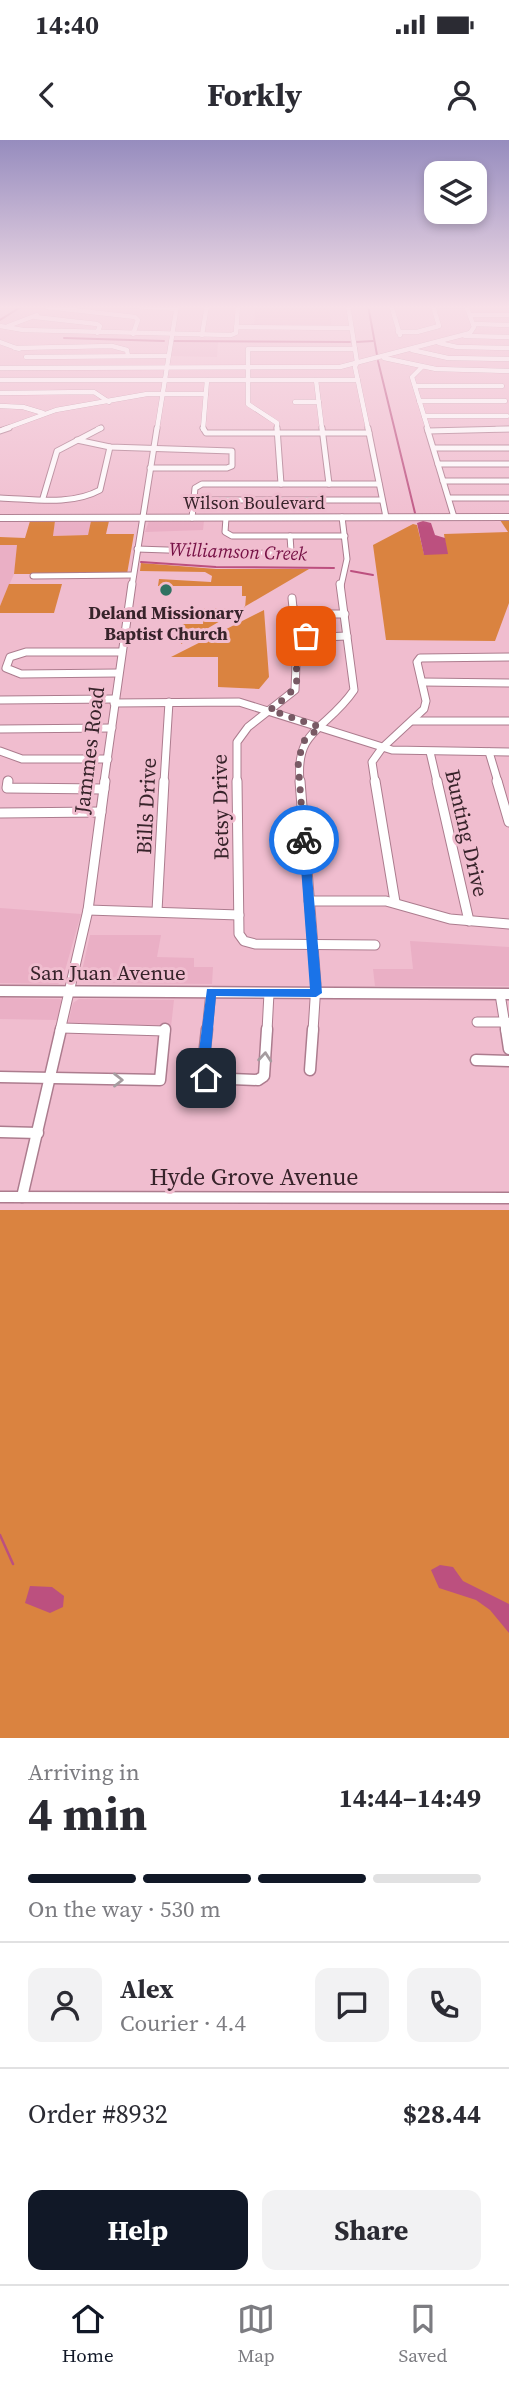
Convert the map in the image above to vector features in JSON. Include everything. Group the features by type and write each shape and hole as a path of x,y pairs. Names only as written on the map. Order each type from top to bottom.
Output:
{"main road":[{"name":"Wilson Boulevard","path":"0,518 509,517"},
{"name":"San Juan Avenue","path":"0,991 504,994"}],"street":[{"path":"0,380 358,380 386,517"},
{"name":"Jammes Road","path":"22,1197 88,910 118,673 163,380"},
{"path":"207,380 203,431 206,433 369,433"},
{"path":"248,380 249,406 274,420 278,433 281,484"},
{"path":"316,380 329,484"},
{"path":"413,380 454,517"},
{"path":"428,431 509,428 501,380"},
{"path":"415,386 502,386"},
{"path":"0,393 96,393 109,402"},
{"path":"0,431 43,413 143,394 206,394"},
{"path":"419,401 505,401"},
{"path":"295,402 319,402"},
{"path":"0,406 23,407 43,413"},
{"path":"424,416 507,416"},
{"path":"43,498 57,451 101,428"},
{"path":"77,440 110,447 232,451 232,466 229,467 150,468"},
{"path":"0,499 80,498 98,492 110,447"},
{"path":"433,448 509,448"},
{"path":"438,464 509,464"},
{"path":"443,481 509,481"},
{"path":"192,518 195,488 198,485 379,484"},
{"path":"449,498 509,498"},
{"path":"194,500 382,500"},
{"path":"310,1070 316,993 298,761 304,741 348,702 354,690 340,580 348,559 342,517"},
{"path":"226,518 225,532 229,535 345,536"},
{"path":"137,550 284,554 291,551 290,536"},
{"path":"33,576 133,575"},
{"path":"292,598 293,608 300,613 345,614"},
{"name":"Betsy Drive","path":"313,945 249,943 241,938 236,747 244,731 297,686 297,638 347,636"},
{"path":"118,673 21,674 7,670 6,664 9,657 26,652 121,652"},
{"path":"395,902 372,762 382,748 413,721 425,705 418,662 420,658 509,657"},
{"path":"422,682 509,683"},
{"path":"0,700 239,702 382,748 430,752 509,752"},
{"name":"Bills Drive","path":"157,911 169,702"},
{"path":"413,721 509,722"},
{"path":"0,729 111,728"},
{"path":"0,751 15,758 29,760 108,759"},
{"name":"Bunting Drive","path":"430,752 469,921"},
{"path":"489,752 509,822"},
{"path":"8,781 7,789 104,789"},
{"path":"0,813 101,813"},
{"path":"309,901 395,902 436,915 509,924"},
{"path":"88,910 239,915"},
{"path":"313,945 375,945"},
{"path":"211,992 202,1074 206,1078 258,1080 264,1076 269,993"},
{"path":"504,994 509,1049"},
{"path":"477,1022 506,1022"},
{"path":"0,1077 160,1080 165,1029 62,1028"},
{"path":"476,1060 509,1061"},
{"path":"0,1132 38,1133"},
{"name":"Hyde Grove Avenue","path":"0,1197 509,1198"}],"shaded area":[{"path":"500,520 509,520 509,603 495,641 386,640 373,545 413,524 417,525 424,554 447,554 444,534 508,532"},
{"path":"30,521 55,521 53,536 88,535 91,521 109,521 106,534 134,534 127,574 14,574 17,545 0,545 0,537 25,538"},
{"path":"55,521 91,521 88,535 52,536"},
{"path":"149,521 204,521 203,530 145,532"},
{"path":"417,523 431,523 435,535 445,538 448,554 424,555"},
{"path":"0,545 18,545 14,574 0,606"},
{"path":"141,563 216,569 309,569 245,606 246,596 242,596 242,586 158,586 159,579 211,582 212,576 205,572 140,571"},
{"path":"9,584 62,584 54,613 0,613"},
{"path":"204,608 242,608 181,644 182,624 203,624"},
{"path":"264,610 269,677 259,689 218,687 218,657 171,657"},
{"path":"0,908 81,914 62,981 58,984 0,983"},
{"path":"90,935 161,935 157,957 194,958 194,967 213,967 212,984 82,983 80,980"},
{"path":"410,941 509,947 509,986 375,986 373,969 413,969"},
{"path":"0,998 60,999 63,1002 58,1020 0,1019"},
{"path":"79,999 174,1000 171,1027 67,1027 73,1003"},
{"path":"0,1210 509,1210 509,1738 0,1738"},
{"path":"440,1565 453,1567 463,1581 509,1604 509,1633 490,1610 476,1600 439,1588 431,1570"},
{"path":"30,1586 52,1587 64,1596 63,1607 50,1613 25,1603"}],"waterway":[{"path":"383,380 415,513"},
{"name":"Williamson Creek","path":"141,562 216,567 334,568"},
{"name":"Williamson Creek","path":"351,571 373,575"},
{"path":"0,1535 13,1564"}],"way so far":[{"path":"304,840 298,761 304,741 320,727 270,710 297,686 295,640 306,636"}],"place":[{"name":"Deland Missionary Baptist Church","path":"166,590"}],"route":[{"path":"206,1078 202,1074 211,992 316,993 304,840"}]}
